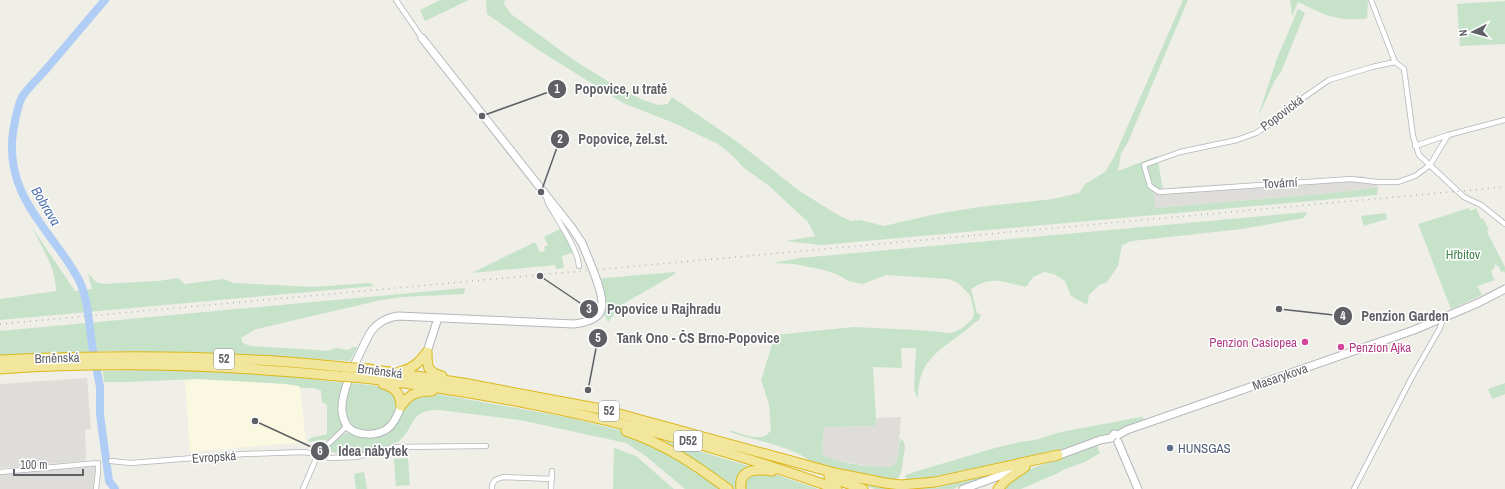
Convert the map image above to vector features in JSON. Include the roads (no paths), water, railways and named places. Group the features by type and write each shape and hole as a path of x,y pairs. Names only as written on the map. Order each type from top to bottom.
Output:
{"highway":[{"path":"393,373 412,368 427,352"},
{"path":"427,352 427,364 431,372 463,383"},
{"name":"Brněnská","path":"0,360 254,360 369,369 463,383 601,408 752,451"},
{"name":"Brněnská","path":"0,369 83,361"},
{"name":"Brněnská","path":"107,361 158,365 248,368 364,378 453,390 586,416"},
{"path":"364,378 394,388 400,395 401,406"},
{"path":"401,406 408,397 416,392 453,390"},
{"path":"586,416 637,434 666,447 692,463 728,489"},
{"name":"D52","path":"586,416 689,442 789,472 837,489"},
{"path":"752,451 871,482 901,485 935,482 1058,455"},
{"path":"752,451 863,489"},
{"path":"998,489 1006,480 1026,467"},
{"path":"741,489 742,480 751,470 789,472"}],"street":[{"path":"396,0 422,38 582,242 597,281 602,299 602,306 598,317 588,322 574,324 395,316 384,320 375,326 364,345 345,392 342,411 347,426 364,434 383,432 394,421 401,406"},
{"path":"1371,0 1395,62 1404,69 1415,146 1419,155 1464,197 1481,205 1505,224"},
{"name":"Popovická","path":"1144,165 1180,152 1237,140 1256,133 1273,122 1290,106 1329,80 1372,67 1395,62"},
{"path":"1415,146 1448,135 1505,120"},
{"name":"Tovární","path":"1144,165 1150,186 1158,192 1351,179 1377,182 1398,182 1416,176 1430,165 1448,135"},
{"path":"549,198 547,200 548,203 568,238 579,261 579,266"},
{"name":"Masarykova","path":"963,489 1100,440 1116,438 1127,430 1400,335 1443,319 1505,289"},
{"path":"427,352 438,318"},
{"path":"1354,489 1412,377 1440,328 1443,319"},
{"path":"303,489 318,454 347,426"},
{"path":"1116,438 1138,489"},
{"path":"318,454 329,458 356,457 394,448 486,446"},
{"name":"Evropská","path":"111,462 131,463 244,454 303,452 318,454"},
{"path":"0,472 98,463 96,489"},
{"path":"551,489 552,471"},
{"path":"492,489 492,485 495,480 503,477 552,479"}],"waterway":[{"name":"Bobrava","path":"93,351 87,305 79,280 32,212 16,176 12,155 13,132 17,110 22,97 105,0"},
{"name":"Bobrava","path":"97,371 100,387 100,414 109,481 115,489"}],"railway":[{"path":"0,324 1505,187"}],"place":[{"name":"Popovice, u tratě","path":"482,116"},
{"name":"Popovice, žel.st.","path":"541,192"},
{"name":"Popovice u Rajhradu","path":"540,276"},
{"name":"Penzion Garden","path":"1279,309"},
{"name":"Penzion Casiopea","path":"1305,342"},
{"name":"Penzion Ajka","path":"1341,347"},
{"name":"Tank Ono - ČS Brno-Popovice","path":"588,390"},
{"name":"Idea nábytek","path":"255,421"},
{"name":"HUNSGAS","path":"1170,448"}],"park label":[{"name":"Hřbitov","path":"1463,254"}]}
